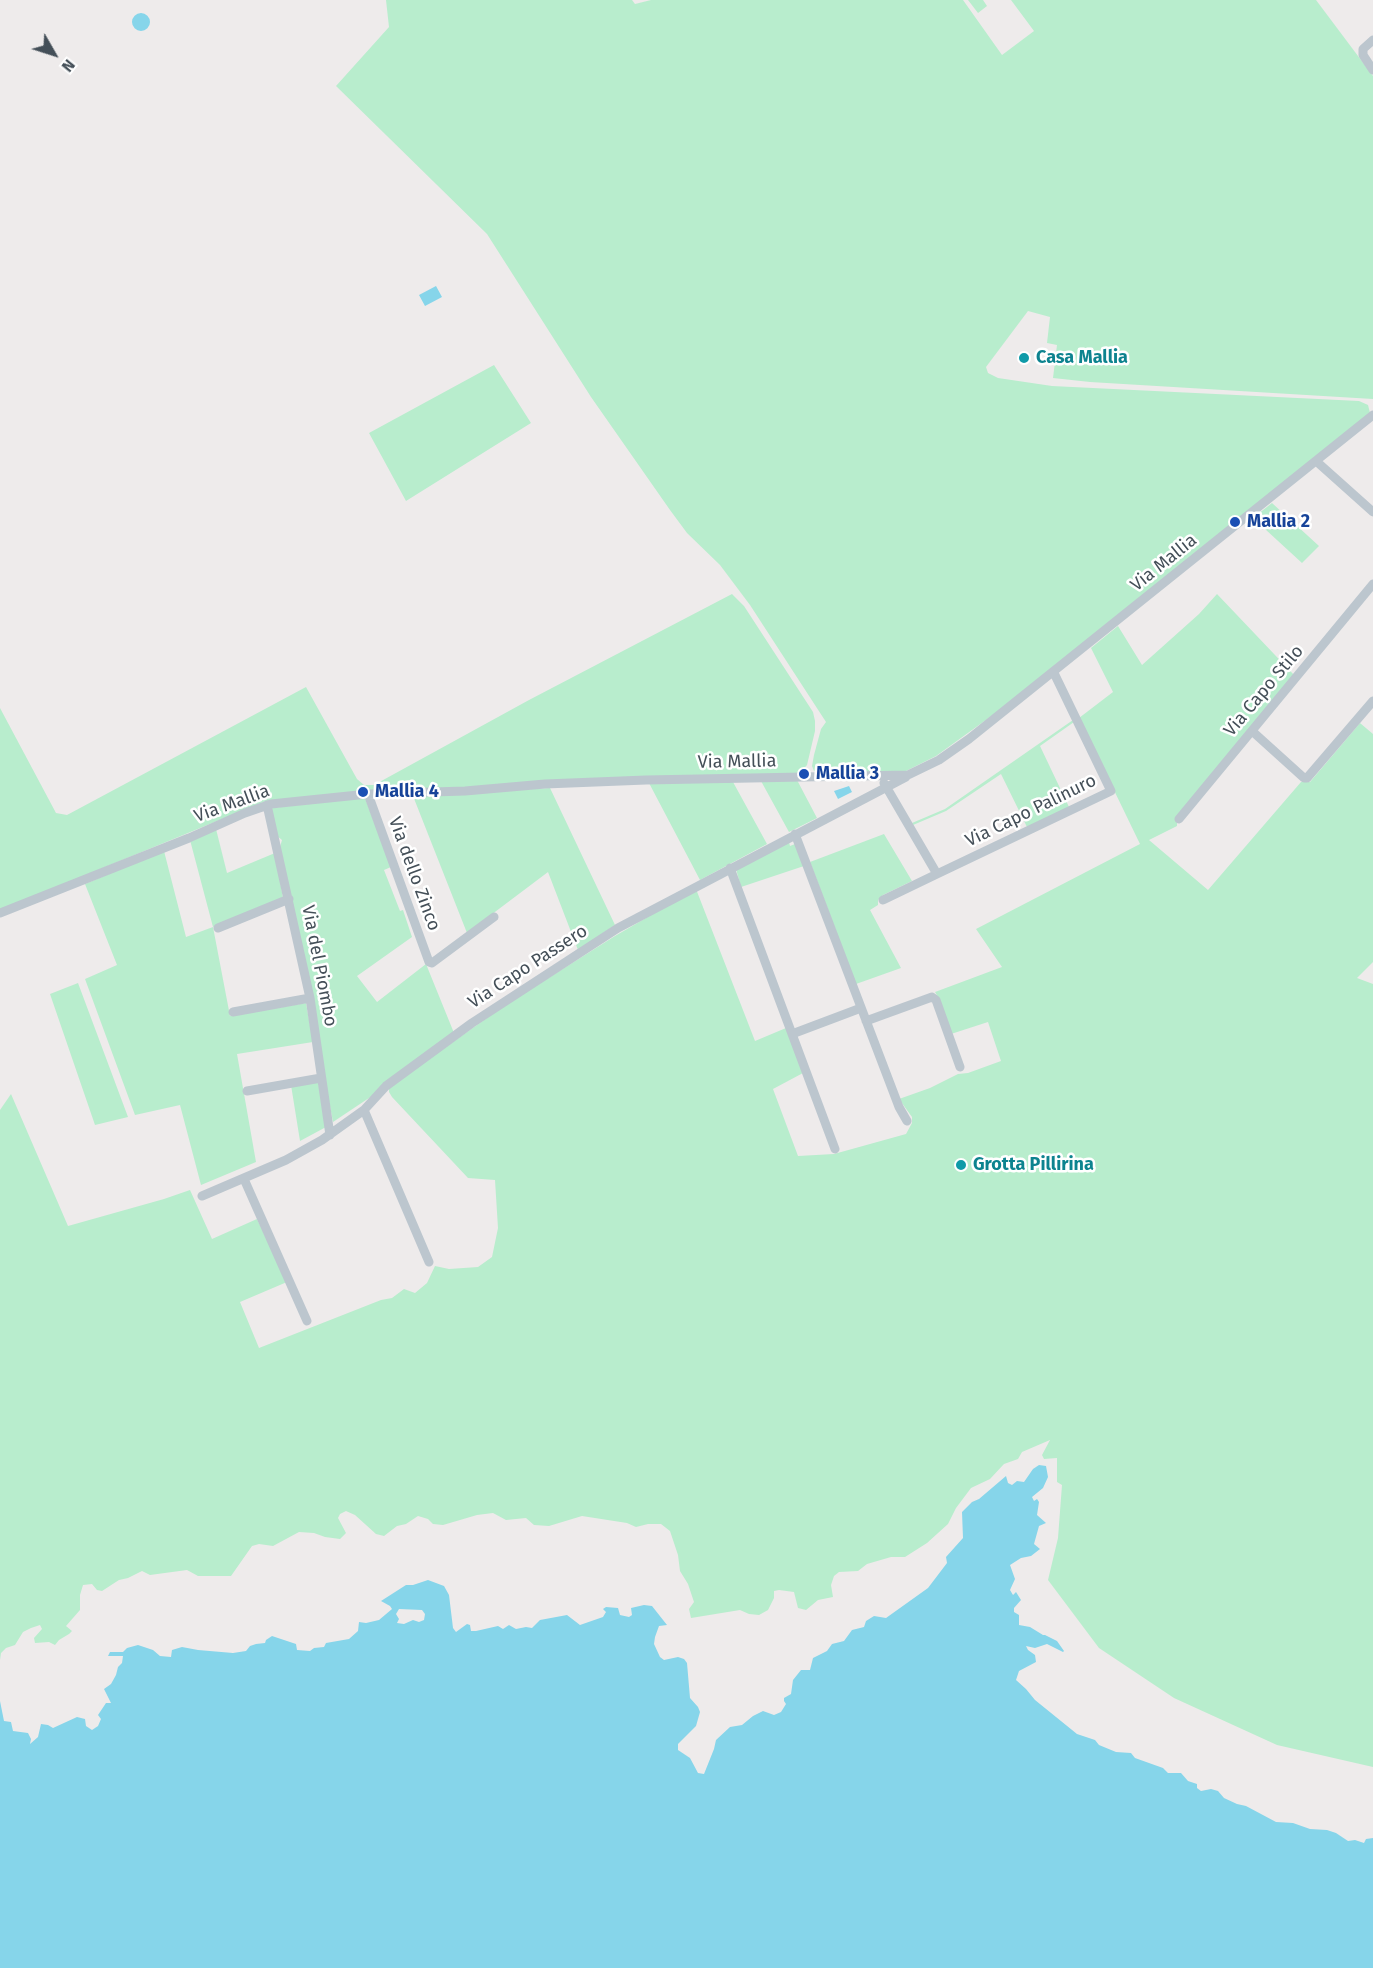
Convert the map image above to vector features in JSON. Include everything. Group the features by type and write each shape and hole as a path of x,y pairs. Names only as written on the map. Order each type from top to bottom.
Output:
{"street":[{"path":"1373,40 1363,49 1363,55 1373,70"},
{"name":"Via Mallia","path":"0,913 267,805 368,794 465,791 545,784 908,775 939,760 969,739 1373,415"},
{"path":"1316,461 1373,512"},
{"name":"Via Capo Stilo","path":"1179,819 1373,584"},
{"name":"Via Capo Palinuro","path":"937,874 1111,791 1054,673"},
{"path":"1252,731 1304,778 1307,778 1373,701"},
{"name":"Via Capo Passero","path":"202,1196 286,1160 330,1135 364,1110 386,1086 472,1023 618,928 908,775"},
{"path":"879,776 937,874 883,900"},
{"name":"Via dello Zinco","path":"368,794 429,963 494,917"},
{"name":"Via del Piombo","path":"267,805 310,998 330,1135"},
{"path":"795,834 899,1107 907,1121"},
{"path":"730,868 835,1149"},
{"path":"218,928 289,899"},
{"path":"232,1012 310,998"},
{"path":"866,1021 932,998 936,1000 960,1067"},
{"path":"792,1034 861,1008"},
{"path":"247,1091 321,1078"},
{"path":"364,1110 429,1262"},
{"path":"244,1179 307,1321"}],"green space":[{"path":"386,0 632,0 635,4 651,0 963,0 1002,55 1034,31 1011,0 1316,0 1373,76 1373,399 1053,378 1057,345 1047,343 1050,317 1028,311 986,367 988,373 998,378 1052,386 1359,401 1368,405 1370,413 1015,699 936,756 906,771 819,773 814,771 812,766 814,755 821,729 826,722 750,605 720,565 687,533 670,510 591,397 487,234 336,86 389,27"},
{"path":"968,0 983,0 987,6 978,13"},
{"path":"494,365 531,423 406,501 369,433"},
{"path":"1272,503 1319,546 1302,563 1253,518"},
{"path":"732,594 744,606 813,712 815,731 807,765 799,774 266,801 0,909 0,708 56,813 67,815 306,687 357,779 364,785 374,785 529,700"},
{"path":"1217,594 1294,675 1177,817 1177,826 1149,840 1208,890 1301,782 1310,782 1360,723 1373,734 1373,962 1357,978 1373,984 1373,1767 1277,1745 1174,1698 1099,1648 1048,1580 1058,1538 1062,1485 1057,1482 1057,1458 1044,1459 1042,1455 1050,1440 1022,1452 1018,1459 1004,1464 990,1479 971,1488 956,1508 948,1524 927,1543 905,1557 891,1557 867,1564 858,1571 839,1572 834,1576 831,1585 833,1597 818,1600 806,1610 798,1608 794,1592 779,1590 774,1591 774,1598 768,1610 759,1615 740,1610 691,1618 689,1609 694,1602 688,1584 680,1571 678,1555 670,1531 661,1524 636,1527 627,1523 582,1516 549,1526 534,1525 526,1518 506,1520 493,1513 443,1525 433,1524 428,1519 418,1516 406,1524 397,1526 384,1536 376,1534 355,1515 346,1511 338,1518 346,1533 340,1539 299,1532 273,1546 259,1544 252,1546 231,1576 198,1576 187,1570 150,1575 142,1571 119,1580 102,1591 97,1590 92,1584 83,1585 80,1610 66,1626 72,1631 69,1634 55,1645 49,1642 35,1643 34,1638 42,1629 40,1625 31,1628 23,1632 15,1645 6,1648 1,1653 0,1660 0,1110 11,1094 68,1226 190,1190 212,1239 257,1219 287,1282 240,1302 259,1348 381,1300 392,1298 404,1289 415,1293 427,1283 435,1266 449,1269 478,1267 492,1257 498,1228 495,1180 468,1178 392,1097 389,1087 504,1006 615,936 696,889 755,1041 786,1028 803,1073 773,1089 798,1156 834,1154 906,1134 912,1123 912,1117 899,1099 930,1088 958,1074 968,1073 1001,1061 988,1022 951,1034 935,992 1002,967 976,929 1140,844 1079,718 1113,692 1091,648 1118,626 1142,665 1199,614"},
{"path":"1073,720 1074,722 1040,746 1069,807 1027,827 1001,774 946,811 913,825 912,823 945,809"},
{"path":"797,780 817,818 789,832 761,781"},
{"path":"733,782 767,844 700,880 649,783"},
{"path":"550,788 615,925 578,950 548,872 467,933 413,796"},
{"path":"365,798 391,867 384,870 400,911 403,910 412,937 357,976 377,1002 426,964 454,1033 372,1096 333,1122 280,847 282,840 277,836 271,808"},
{"path":"216,829 227,873 275,853 283,898 213,927 190,840"},
{"path":"884,834 912,881 883,895 878,900 878,905 870,910 901,968 856,984 810,862"},
{"path":"789,842 790,846 795,844 804,866 741,887 736,869"},
{"path":"164,851 186,937 213,927 230,1016 306,1003 313,1042 237,1054 256,1162 201,1185 180,1105 135,1115 85,979 117,965 85,884"},
{"path":"78,983 128,1117 95,1125 50,994"},
{"path":"318,1081 326,1127 300,1141 291,1085"}],"water":[{"path":"141,13 147,16 150,22 147,28 141,31 135,28 132,22 135,16"},
{"path":"436,286 442,297 425,306 419,295"},
{"path":"849,786 852,792 838,799 834,791"},
{"path":"1039,1465 1046,1466 1048,1477 1043,1488 1032,1497 1034,1501 1037,1499 1039,1502 1037,1515 1046,1523 1039,1526 1034,1544 1040,1549 1031,1556 1021,1558 1010,1565 1015,1579 1010,1590 1013,1595 1016,1592 1021,1600 1014,1608 1014,1612 1019,1615 1019,1625 1030,1627 1057,1641 1064,1651 1047,1644 1035,1648 1026,1646 1035,1655 1036,1662 1019,1671 1016,1680 1035,1700 1077,1734 1095,1740 1099,1745 1116,1752 1131,1753 1135,1758 1163,1768 1168,1773 1181,1773 1188,1781 1197,1784 1197,1788 1201,1791 1211,1789 1218,1791 1224,1798 1246,1806 1276,1822 1327,1830 1348,1841 1355,1840 1364,1843 1366,1839 1373,1838 1373,1968 0,1968 0,1701 4,1721 11,1722 13,1731 28,1733 31,1739 30,1744 38,1737 41,1724 53,1728 77,1717 85,1719 86,1726 92,1730 98,1726 101,1719 98,1715 106,1703 111,1703 104,1689 111,1684 122,1663 123,1656 108,1656 110,1652 123,1652 127,1648 138,1645 153,1650 160,1656 171,1657 172,1650 182,1647 233,1653 246,1651 250,1646 265,1643 272,1636 296,1644 297,1650 310,1651 324,1647 326,1643 349,1639 358,1631 359,1622 379,1620 392,1609 381,1601 406,1585 428,1580 444,1586 449,1595 453,1628 456,1632 467,1624 470,1625 471,1631 498,1626 503,1629 509,1625 516,1629 532,1628 540,1620 567,1615 580,1625 603,1617 606,1612 603,1609 606,1607 618,1608 620,1615 629,1617 632,1615 631,1608 652,1606 667,1625 659,1626 654,1644 660,1657 664,1660 678,1657 687,1663 690,1698 700,1712 696,1726 678,1744 678,1750 690,1758 698,1773 704,1774 716,1740 730,1727 742,1725 763,1711 774,1715 781,1712 786,1704 784,1698 791,1694 793,1680 801,1670 810,1670 813,1658 827,1651 832,1644 844,1641 852,1630 864,1627 866,1621 874,1616 886,1618 928,1588 947,1563 946,1557 963,1538 962,1512 972,1502 979,1499 1006,1476 1008,1483 1012,1485 1017,1481 1024,1482 1033,1469","holes":["399,1609 422,1610 425,1614 424,1620 397,1623 399,1619 396,1614"]}],"place":[{"name":"Casa Mallia","path":"1024,358"},
{"name":"Mallia 2","path":"1235,522"},
{"name":"Mallia 3","path":"804,774"},
{"name":"Mallia 4","path":"363,792"},
{"name":"Grotta Pillirina","path":"961,1165"}]}
